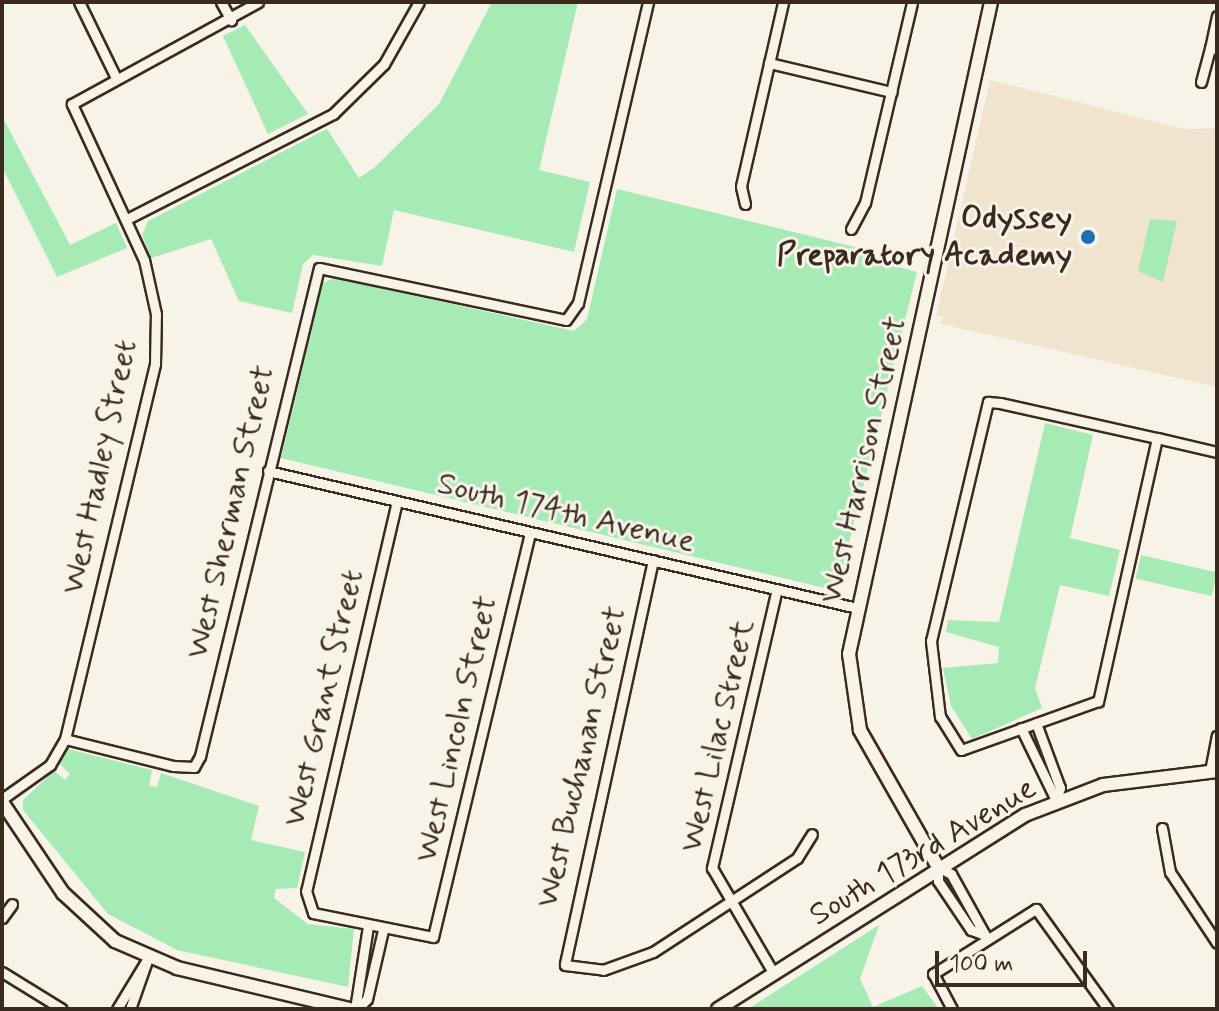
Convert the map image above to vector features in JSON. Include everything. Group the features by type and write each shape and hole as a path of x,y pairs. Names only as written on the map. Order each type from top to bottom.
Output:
{"street":[{"path":"79,2 116,78"},
{"path":"221,2 231,20"},
{"name":"West Hadley Street","path":"2,800 50,765 65,739 155,364 152,287 127,219 72,104 116,78 231,20 258,2"},
{"path":"127,219 333,114 384,64 419,2"},
{"name":"West Sherman Street","path":"65,739 194,767 319,268 566,320 578,303 648,2"},
{"path":"745,204 741,186 783,2"},
{"path":"851,229 865,203 912,2"},
{"name":"West Harrison Street","path":"985,935 971,930 938,881 938,867 860,730 849,654 853,607 991,2"},
{"path":"1201,82 1213,49 1217,16"},
{"path":"769,63 892,92"},
{"path":"1157,438 1098,701 961,750 940,717 931,641 988,402 1157,438 1217,452"},
{"name":"South 174th Avenue","path":"268,471 853,607"},
{"name":"West Grant Street","path":"368,926 305,907 397,501"},
{"name":"West Lincoln Street","path":"383,930 433,937 530,532"},
{"name":"West Buchanan Street","path":"653,560 565,965 627,964 729,906"},
{"name":"West Lilac Street","path":"774,974 729,906 712,868 777,589"},
{"path":"1036,723 1060,788 1056,800"},
{"path":"1021,728 1056,800"},
{"path":"1214,771 1217,736"},
{"name":"South 173rd Avenue","path":"718,1009 938,867 1056,800 1103,785 1214,771"},
{"path":"2,800 76,908 148,958 349,1009"},
{"path":"1162,828 1170,872 1217,943"},
{"path":"729,906 797,858 812,834"},
{"name":"West Harrison Street","path":"938,867 951,874 985,935"},
{"path":"2,918 12,904"},
{"path":"952,1009 933,974 985,935 1036,909 1108,1009"},
{"path":"368,926 383,930 367,999 356,1009 368,926"},
{"path":"117,1009 148,958"},
{"path":"130,1009 148,958"},
{"path":"2,972 62,1009"}],"shaded area":[{"name":"Odyssey Preparatory Academy","path":"990,80 1185,129 1217,128 1217,387 941,324 943,316 936,316"}],"green space":[{"path":"492,2 578,2 539,170 590,182 574,252 394,210 382,266 313,255 303,264 292,313 239,301 211,239 151,258 142,235 148,221 327,129 359,178 375,167 439,104"},
{"path":"245,25 308,114 268,134 223,36"},
{"path":"2,116 70,245 116,223 127,248 57,277 2,167"},
{"path":"617,189 859,248 867,258 917,272 837,591 281,458 323,283 334,278 574,331 587,319"},
{"path":"1150,219 1177,221 1163,282 1138,271"},
{"path":"1045,423 1093,435 1070,538 1120,550 1109,596 1060,585 1035,688 1042,708 972,739 951,706 943,668 998,663 999,647 946,632 948,620 999,622"},
{"path":"1141,555 1217,573 1212,596 1136,578"},
{"path":"68,749 152,770 149,786 157,787 161,773 259,806 251,840 305,852 297,888 276,889 274,898 308,924 354,929 348,987 177,950 108,914 23,810 23,800 54,771 65,780 70,774 60,764"},
{"path":"879,925 860,979 873,1007 922,986 939,1009 748,1009"}],"place":[{"name":"Odyssey Preparatory Academy","path":"1088,237"}]}
